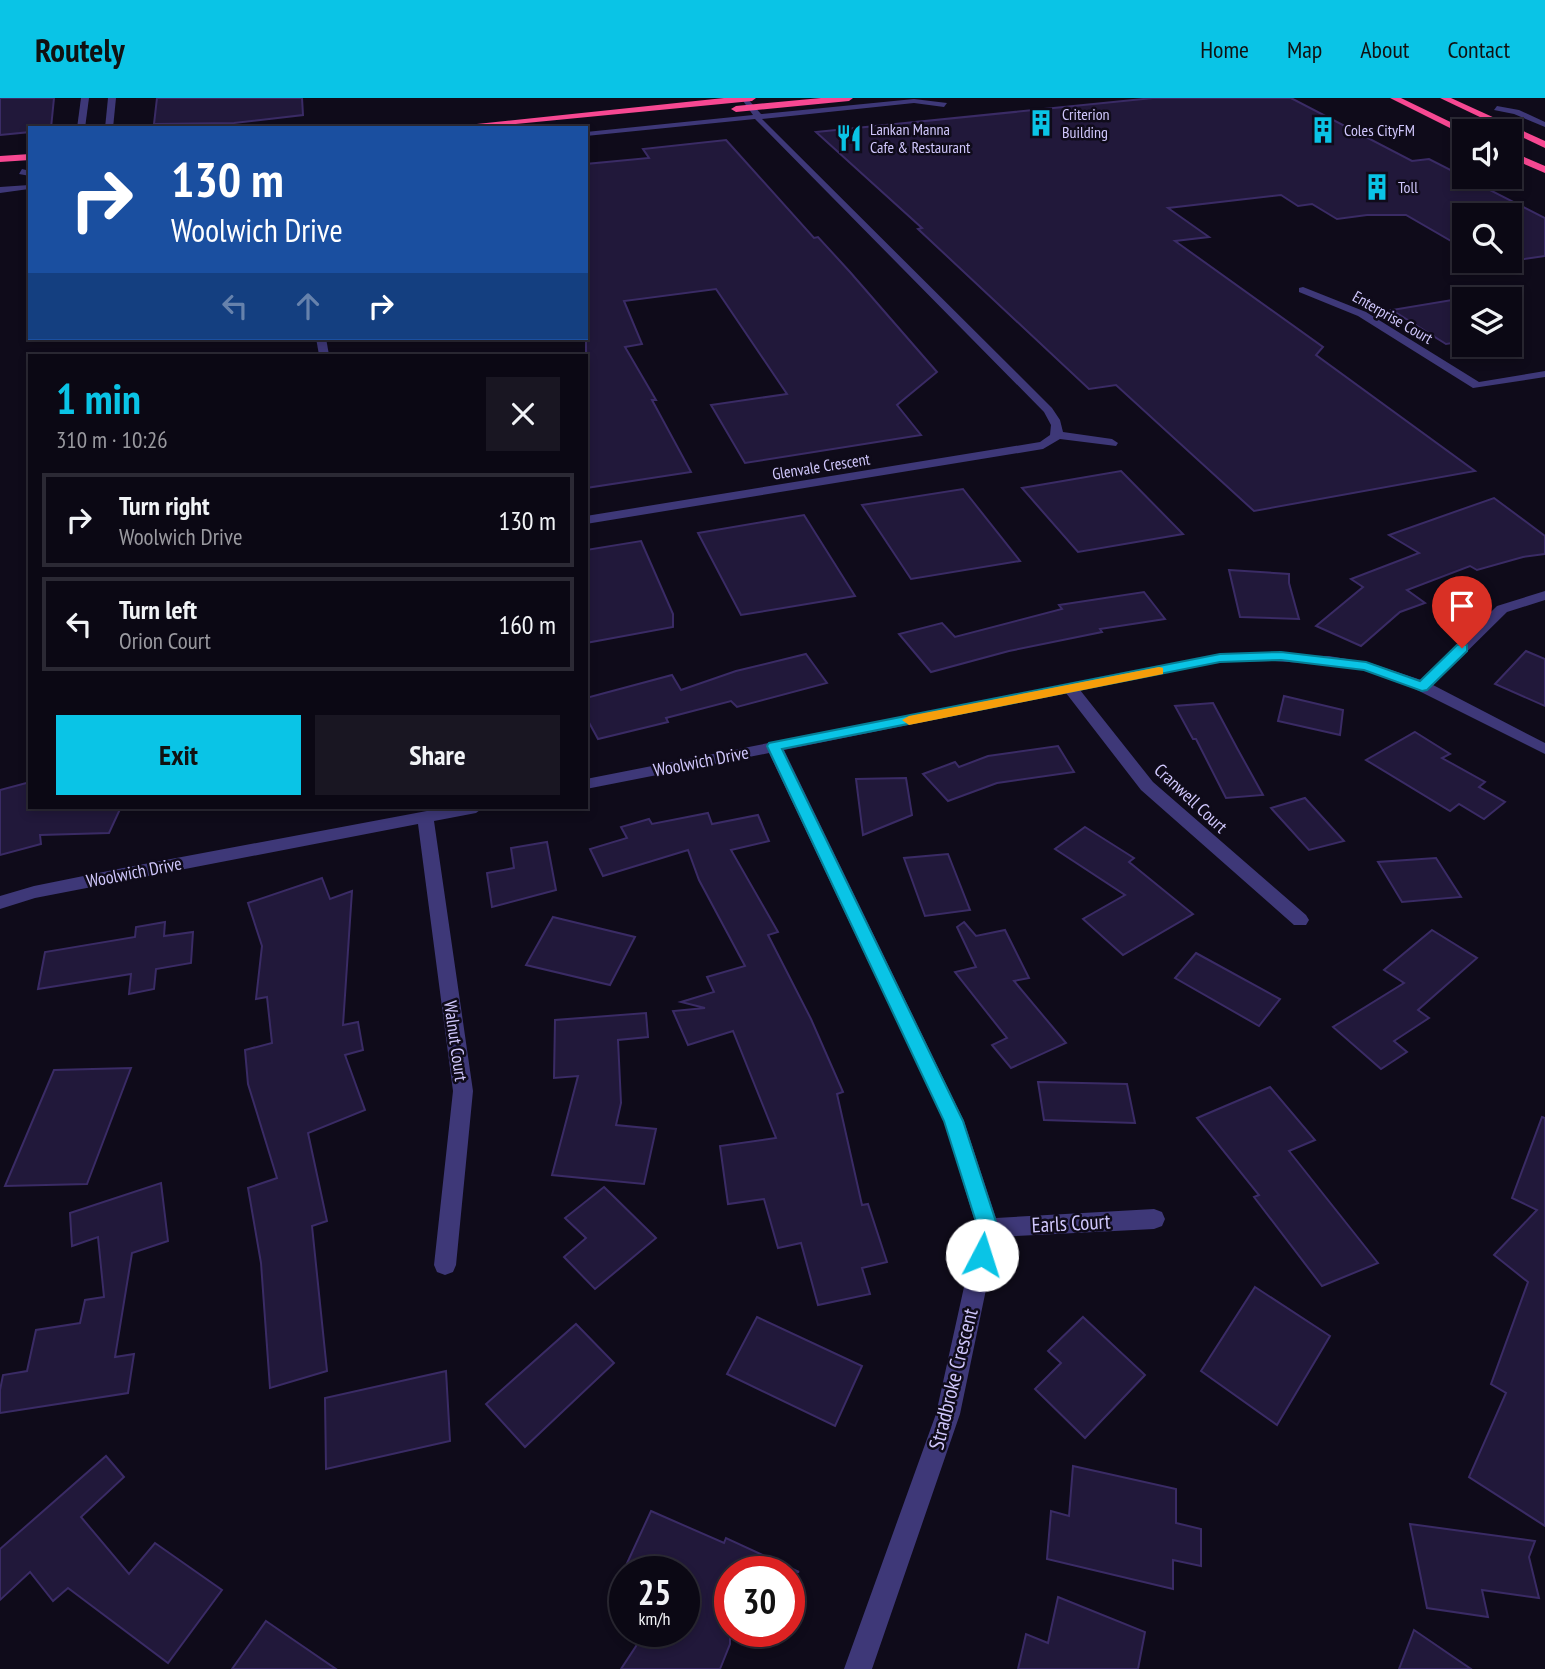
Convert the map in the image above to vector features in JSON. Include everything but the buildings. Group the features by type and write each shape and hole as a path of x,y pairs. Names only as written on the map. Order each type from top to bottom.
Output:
{"highway":[{"path":"568,126 849,98"},
{"path":"1394,98 1452,126"},
{"path":"1444,98 1545,145"},
{"path":"465,126 744,99 755,107"},
{"path":"0,159 28,157"},
{"path":"1522,159 1545,170"}],"street":[{"path":"85,98 82,124 110,117"},
{"path":"108,126 112,98"},
{"path":"588,134 755,107 914,101 944,105"},
{"path":"755,107 759,121 1048,410 1057,423 1057,435 1112,443"},
{"path":"1497,108 1516,112 1545,125"},
{"path":"0,190 26,187"},
{"name":"Enterprise Court","path":"1303,290 1362,314 1477,386 1545,374"},
{"name":"Glenvale Crescent","path":"588,520 1043,445 1051,443 1057,435"},
{"path":"1422,687 1502,609 1545,595"},
{"name":"Woolwich Drive","path":"588,784 1220,658 1281,656 1366,666 1422,687 1545,749"},
{"name":"Cranwell Court","path":"1071,689 1147,786 1300,920"},
{"name":"Stradbroke Crescent","path":"774,746 954,1121 988,1228 948,1414 858,1669"},
{"name":"Woolwich Drive","path":"0,903 34,892 123,874 466,809"},
{"name":"Walnut Court","path":"425,817 463,1091 445,1265"},
{"name":"Earls Court","path":"988,1228 1154,1219"}],"slow traffic":[{"path":"909,720 1159,671"}],"place":[{"name":"Criterion Building","path":"1041,123"},
{"name":"Coles CityFM","path":"1323,130"},
{"name":"Lankan Manna Cafe & Restaurant","path":"849,138"},
{"name":"Toll","path":"1377,187"}],"route":[{"path":"982,1255 988,1228 954,1121 774,746 1220,658 1281,656 1366,666 1422,687 1462,648"}]}
